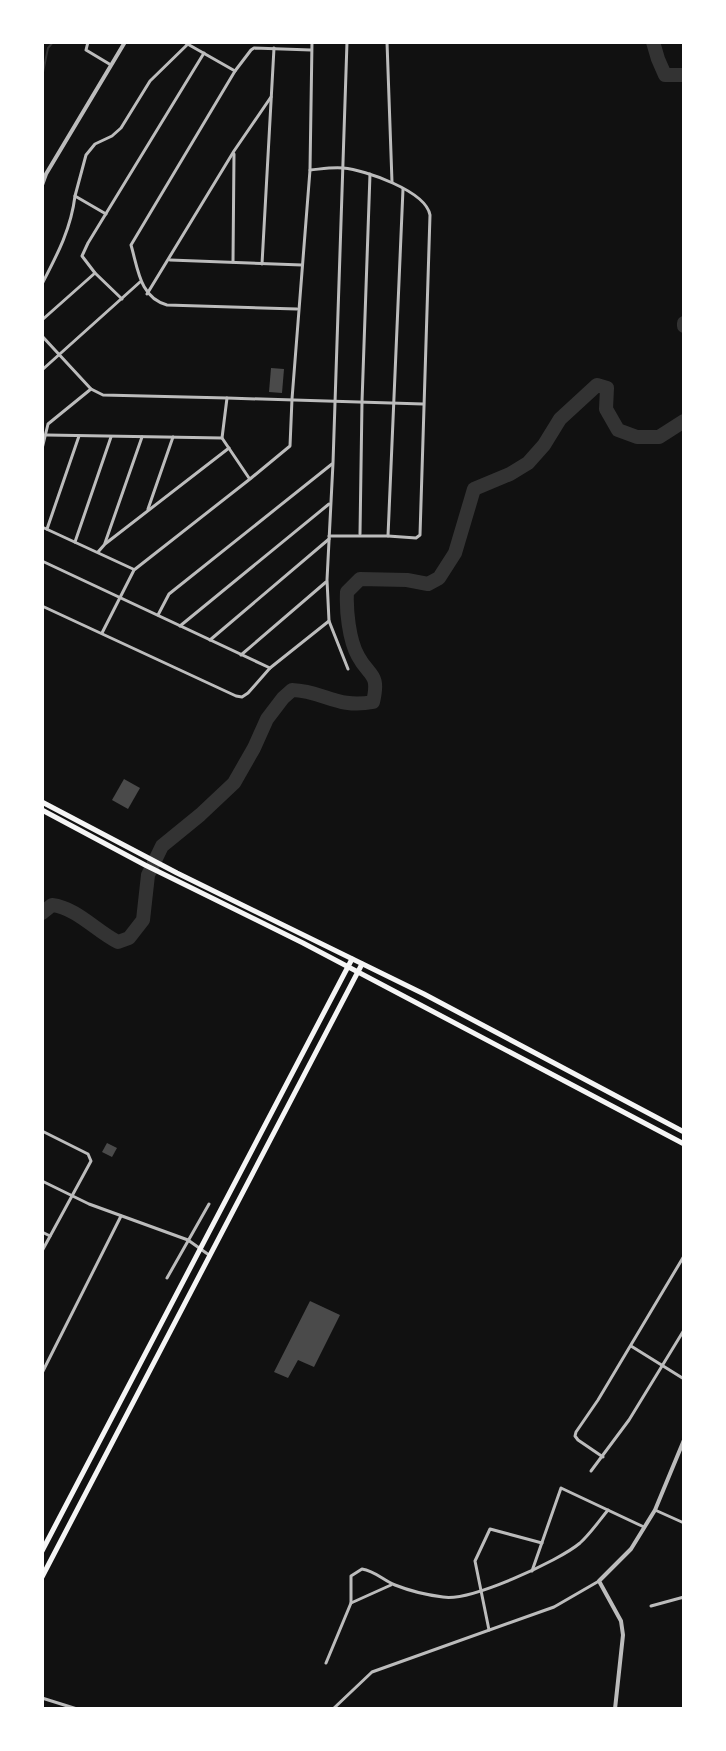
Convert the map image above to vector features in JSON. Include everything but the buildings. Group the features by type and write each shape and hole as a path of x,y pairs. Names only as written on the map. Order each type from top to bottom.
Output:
{"main road":[{"path":"42,802 147,862"},
{"path":"42,810 175,876 684,1144"},
{"path":"175,876 424,994 684,1132"},
{"path":"42,1551 352,959"},
{"path":"42,1577 362,964"}],"street":[{"path":"88,42 86,50 111,65"},
{"path":"42,185 125,42"},
{"path":"102,633 134,570 290,446 310,170 312,42"},
{"path":"347,42 327,580 329,621 348,669"},
{"path":"387,42 392,182"},
{"path":"42,284 72,219 86,155 95,144 121,128 150,81 187,43 235,71"},
{"path":"299,309 167,305 156,302 147,294 131,245 235,71 254,48 311,50"},
{"path":"262,264 274,48"},
{"path":"122,299 82,256 204,53"},
{"path":"147,294 234,151 271,97"},
{"path":"233,262 234,151"},
{"path":"210,640 329,537 416,538 420,535 429,209 425,203 392,182 370,174 342,168 310,170"},
{"path":"360,535 370,174"},
{"path":"388,536 403,189"},
{"path":"75,196 106,214"},
{"path":"168,260 302,265"},
{"path":"42,320 95,273"},
{"path":"42,370 142,280"},
{"path":"42,336 91,389 103,395 424,404"},
{"path":"42,449 48,424 91,389"},
{"path":"227,398 222,438 250,479"},
{"path":"47,435 222,438"},
{"path":"47,529 79,436"},
{"path":"75,542 111,437"},
{"path":"105,544 142,437"},
{"path":"148,510 173,437"},
{"path":"98,552 229,448"},
{"path":"158,615 169,594 333,463"},
{"path":"180,626 330,503"},
{"path":"42,527 134,570"},
{"path":"42,561 270,668"},
{"path":"241,655 327,580"},
{"path":"42,606 242,697 270,668 329,621"},
{"path":"42,1131 88,1154 91,1161 42,1251"},
{"path":"42,1181 121,1216 188,1240 209,1255"},
{"path":"167,1278 209,1204"},
{"path":"42,1373 121,1216"},
{"path":"42,1232 50,1236"},
{"path":"603,1457 578,1440 576,1432 684,1256"},
{"path":"591,1471 629,1420 684,1330"},
{"path":"631,1346 684,1379"},
{"path":"333,1709 372,1672 554,1607 599,1581 631,1549 655,1510 684,1440"},
{"path":"532,1571 561,1488 644,1527"},
{"path":"326,1663 351,1603 351,1576 362,1569 370,1570 392,1584 448,1598 481,1590 532,1571 579,1544 608,1510"},
{"path":"655,1510 684,1523"},
{"path":"489,1630 475,1561 490,1529 542,1543"},
{"path":"599,1581 621,1621 623,1635 615,1709"},
{"path":"351,1603 392,1584"},
{"path":"651,1606 684,1597"},
{"path":"42,1698 77,1709"}],"waterway":[{"path":"42,77 48,48 53,42"},
{"path":"653,42 665,75 684,75"},
{"path":"42,913 52,905 61,907 118,942 129,938 143,920 148,875 162,846 234,783 267,719 283,698 292,690 340,702 373,702 374,680 358,656 350,633 347,592 360,579 407,580 428,584 439,578 455,553 474,489 528,463 560,419 597,385 607,388 606,409 618,430 637,437 659,437 684,421"}]}
